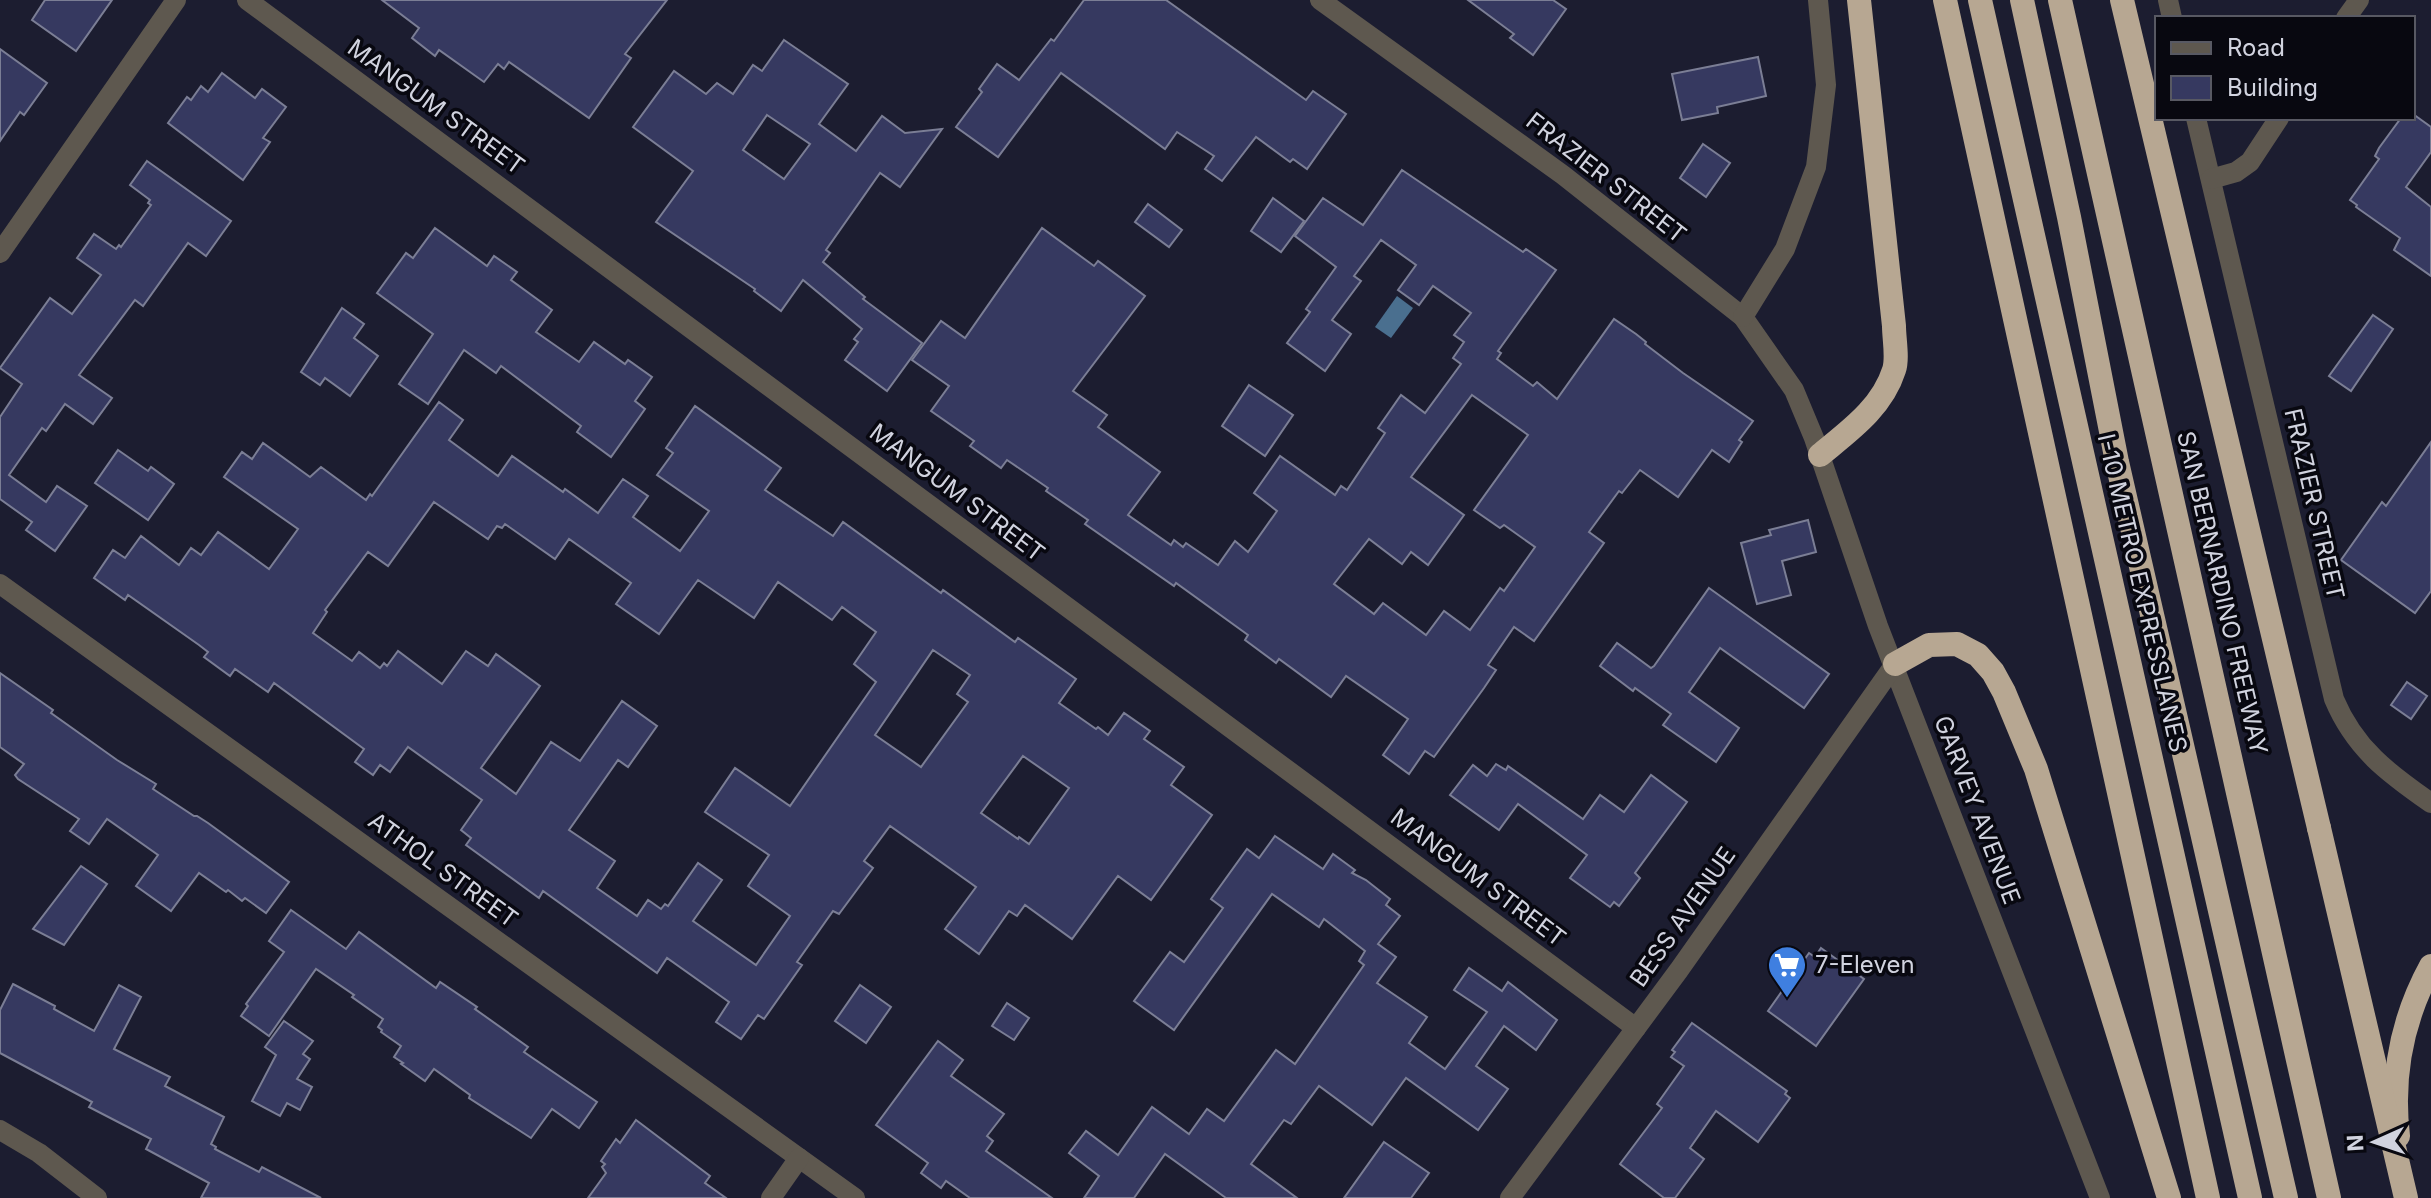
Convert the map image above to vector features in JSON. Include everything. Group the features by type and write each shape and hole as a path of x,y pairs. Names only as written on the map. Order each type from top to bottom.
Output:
{"highway":[{"path":"1817,446 1870,412 1883,395 1895,368 1894,326 1859,0"},
{"path":"1945,0 2208,1198"},
{"name":"I-10 METRO EXPRESSLANES","path":"1980,0 2250,1198"},
{"path":"2022,0 2117,462 2286,1198"},
{"name":"SAN BERNARDINO FREEWAY","path":"2060,0 2329,1198"},
{"path":"2122,0 2406,1198"},
{"path":"1895,664 1929,645 1957,644 1978,655 1993,672 2004,692 2036,769 2169,1198"},
{"path":"2406,1198 2396,1120 2397,1074 2402,1037 2415,996 2431,966"}],"street":[{"path":"0,253 176,0"},
{"name":"MANGUM STREET","path":"247,0 1636,1028"},
{"name":"FRAZIER STREET","path":"1320,0 1563,175 1743,317 1794,390 1817,446"},
{"path":"1743,317 1785,249 1816,167 1826,85 1818,0"},
{"name":"FRAZIER STREET","path":"2196,120 2334,699 2343,722 2376,762 2431,803"},
{"path":"2211,179 2236,172 2250,162 2278,120"},
{"name":"GARVEY AVENUE","path":"1817,446 1878,626 2100,1198"},
{"name":"ATHOL STREET","path":"0,584 855,1198"},
{"name":"BESS AVENUE","path":"1510,1198 1636,1028 1895,664"},
{"path":"0,1130 39,1153 97,1198"},
{"path":"771,1198 799,1158"}],"water":[{"path":"1397,296 1413,308 1391,338 1375,327"}],"building":[{"path":"45,0 112,0 76,51 32,20"},
{"path":"382,0 667,0 625,54 631,58 589,118 509,62 504,69 498,64 484,82 439,50 435,56 412,38 419,28"},
{"path":"1084,0 1166,0 1306,100 1313,91 1346,114 1307,169 1293,159 1290,162 1256,137 1222,181 1205,169 1214,156 1177,132 1165,149 1061,73 998,157 956,127 982,92 979,89 997,64 1019,80 1051,39 1054,41"},
{"path":"1468,0 1553,0 1566,9 1533,55 1510,38 1514,34"},
{"path":"784,40 848,84 819,124 856,151 882,116 905,133 942,129 900,187 880,173 826,250 830,253 823,262 865,297 863,299 922,343 887,391 845,360 858,342 854,339 862,329 803,280 781,311 755,289 656,222 693,171 633,127 674,71 706,94 717,83 733,94 753,65 762,71","holes":["767,115 810,144 784,179 743,150"]},
{"path":"0,49 47,83 24,115 20,112 0,141"},
{"path":"1758,57 1766,96 1717,107 1718,113 1682,120 1672,74"},
{"path":"222,73 255,98 262,89 286,107 263,138 270,142 243,180 168,123 187,97 191,100 201,86 208,92"},
{"path":"2415,115 2431,127 2431,152 2406,187 2431,207 2431,276 2394,250 2400,238 2350,200 2379,159 2375,156 2400,120 2415,120"},
{"path":"1703,144 1730,163 1706,197 1680,178"},
{"path":"147,161 231,221 206,256 188,243 143,306 135,300 79,375 112,398 93,424 65,404 46,431 42,428 9,475 46,502 57,486 87,506 55,551 26,530 32,522 0,499 0,417 22,384 0,368 50,298 72,314 101,275 77,258 94,234 116,249 119,245 121,247 151,205 148,203 150,200 130,185"},
{"path":"1402,170 1523,252 1526,249 1556,270 1498,351 1501,353 1497,359 1533,386 1537,382 1557,399 1614,319 1683,373 1753,421 1739,440 1742,442 1729,462 1712,450 1678,497 1640,470 1622,493 1619,491 1589,532 1604,543 1534,641 1514,627 1488,665 1496,670 1484,688 1434,757 1425,751 1409,774 1383,755 1408,719 1346,676 1331,697 1279,659 1276,663 1245,640 1248,635 1176,583 1174,586 1085,524 1088,520 1046,491 1048,488 1007,460 1001,468 970,446 974,441 931,411 949,386 912,360 941,321 965,338 1042,228 1094,266 1098,261 1145,296 1073,391 1107,415 1098,427 1160,472 1128,515 1171,545 1174,540 1183,547 1186,543 1218,565 1235,541 1248,552 1277,511 1254,493 1280,456 1335,495 1341,486 1347,490 1385,433 1378,428 1401,395 1425,413 1461,364 1453,358 1464,342 1454,335 1471,313 1433,286 1419,305 1398,290 1416,265 1381,240 1354,276 1361,281 1332,320 1351,334 1325,371 1287,343 1310,312 1306,309 1336,267 1295,236 1323,198 1363,225","holes":["1472,395 1528,435 1474,510 1500,528 1504,525 1535,547 1504,591 1500,588 1470,630 1444,611 1426,635 1383,603 1374,614 1334,584 1369,539 1402,564 1411,552 1428,565 1464,515 1411,477"]},
{"path":"1273,198 1304,221 1281,252 1251,231"},
{"path":"1148,204 1182,230 1169,247 1135,222"},
{"path":"435,228 487,266 494,256 517,272 511,280 552,310 536,332 579,362 594,342 625,364 628,360 652,377 635,401 645,409 611,457 577,432 581,426 501,366 496,373 464,350 428,404 399,384 433,334 377,293 406,253 413,258"},
{"path":"342,308 364,324 354,338 378,356 350,396 325,378 320,385 301,372"},
{"path":"2373,315 2393,329 2351,391 2329,376"},
{"path":"1249,385 1293,415 1265,456 1222,426"},
{"path":"439,402 463,420 449,440 498,476 512,456 598,513 623,479 648,496 633,517 680,551 709,511 657,475 673,453 666,448 695,406 781,468 765,490 833,536 843,522 941,593 943,590 1015,642 1018,638 1076,679 1059,703 1108,735 1124,713 1150,731 1144,739 1184,767 1171,785 1212,815 1151,900 1118,876 1072,939 1025,905 1017,916 1009,911 979,954 945,929 976,887 890,826 864,861 873,868 839,914 833,911 797,962 802,965 764,1019 758,1015 741,1039 716,1022 729,1002 667,958 657,973 543,891 539,898 466,845 471,838 461,830 482,800 408,747 390,772 380,765 373,775 355,762 364,749 274,683 268,692 235,669 230,676 204,657 208,652 199,645 128,595 125,600 94,578 113,550 125,558 141,536 179,565 191,548 201,555 218,532 269,569 298,529 224,477 242,452 252,459 263,443 310,477 321,467 366,500 370,494 372,496","holes":["434,502 488,539 497,526 502,528 505,524 555,559 569,539 631,583 616,604 659,634 698,580 754,618 778,582 832,620 842,607 876,632 854,664 876,682 790,806 735,768 705,812 769,855 748,886 790,916 756,965 693,921 722,880 698,863 668,906 665,904 661,909 648,900 637,916 597,888 615,861 569,830 618,760 628,767 657,726 622,701 580,761 551,742 516,794 481,768 540,686 496,654 488,666 466,651 442,684 398,651 387,666 384,663 380,668 359,652 352,661 313,633 327,612 325,610 368,552 388,566","933,650 970,675 957,694 968,702 921,767 875,735","1023,756 1069,788 1029,844 981,813"]},
{"path":"2431,442 2431,591 2415,613 2341,560 2382,502 2386,506"},
{"path":"118,450 148,471 151,467 174,484 148,520 95,483"},
{"path":"1808,520 1816,552 1782,561 1791,595 1757,604 1741,543 1771,535 1769,530"},
{"path":"1709,588 1829,674 1804,708 1720,648 1689,692 1739,728 1716,762 1663,725 1671,714 1600,666 1617,643 1651,668 1654,666"},
{"path":"0,673 117,760 156,784 153,789 208,823 289,882 266,913 245,898 242,901 228,890 226,892 199,873 171,911 136,886 158,855 107,819 89,844 70,831 79,819 18,779 15,775 24,764 0,747"},
{"path":"2407,682 2427,696 2411,719 2391,705"},
{"path":"1496,764 1506,770 1508,766 1583,819 1600,795 1624,812 1651,775 1687,802 1635,873 1640,878 1619,906 1614,902 1610,907 1570,878 1587,855 1518,804 1499,830 1450,795 1473,765 1487,776"},
{"path":"1275,836 1323,869 1333,854 1355,870 1352,873 1390,899 1386,905 1400,916 1378,944 1396,957 1377,983 1427,1017 1409,1043 1445,1069 1487,1012 1454,990 1469,968 1502,991 1508,982 1557,1020 1536,1050 1504,1026 1476,1066 1508,1089 1478,1130 1406,1078 1372,1125 1319,1086 1291,1124 1284,1120 1251,1164 1297,1198 1226,1198 1165,1154 1134,1198 1084,1198 1099,1176 1069,1153 1086,1131 1118,1155 1152,1107 1189,1134 1207,1109 1224,1121 1276,1050 1295,1064 1364,965 1359,961 1365,951 1324,919 1319,927 1272,894 1174,1030 1134,1001 1170,952 1184,962 1223,908 1211,899 1247,849 1259,858"},
{"path":"81,866 107,884 64,945 33,929"},
{"path":"291,910 346,949 359,932 436,988 440,982 528,1047 524,1052 597,1102 579,1128 552,1109 531,1138 469,1098 470,1095 434,1069 425,1081 401,1064 394,1057 401,1046 378,1027 383,1019 316,969 269,1036 241,1016 248,1006 246,1004 284,952 269,941"},
{"path":"1821,948 1864,979 1816,1046 1768,1011 1809,953 1815,957"},
{"path":"13,984 94,1031 119,985 141,997 114,1049 170,1077 165,1086 224,1117 211,1144 215,1149 259,1172 262,1167 321,1198 201,1198 209,1183 146,1149 151,1139 89,1107 92,1102 0,1053 0,1010"},
{"path":"860,985 891,1007 866,1043 835,1021"},
{"path":"1007,1003 1029,1018 1014,1040 992,1026"},
{"path":"284,1021 313,1041 303,1054 310,1059 297,1079 312,1087 300,1110 287,1103 280,1116 252,1101 276,1055 265,1047"},
{"path":"1692,1023 1787,1091 1785,1094 1790,1098 1758,1142 1716,1111 1690,1148 1704,1159 1675,1198 1664,1198 1620,1164 1662,1108 1657,1104 1684,1066 1671,1057 1675,1052 1672,1050"},
{"path":"938,1041 963,1060 951,1076 1004,1114 987,1136 993,1141 986,1151 1052,1198 970,1198 946,1181 941,1188 921,1173 928,1163 876,1125"},
{"path":"636,1120 710,1176 705,1183 726,1198 588,1198 606,1173 602,1167 605,1164 601,1161 616,1139 620,1143"},
{"path":"1384,1142 1429,1173 1411,1198 1344,1198"}],"place":[{"name":"7-Eleven","path":"1787,999"}]}
